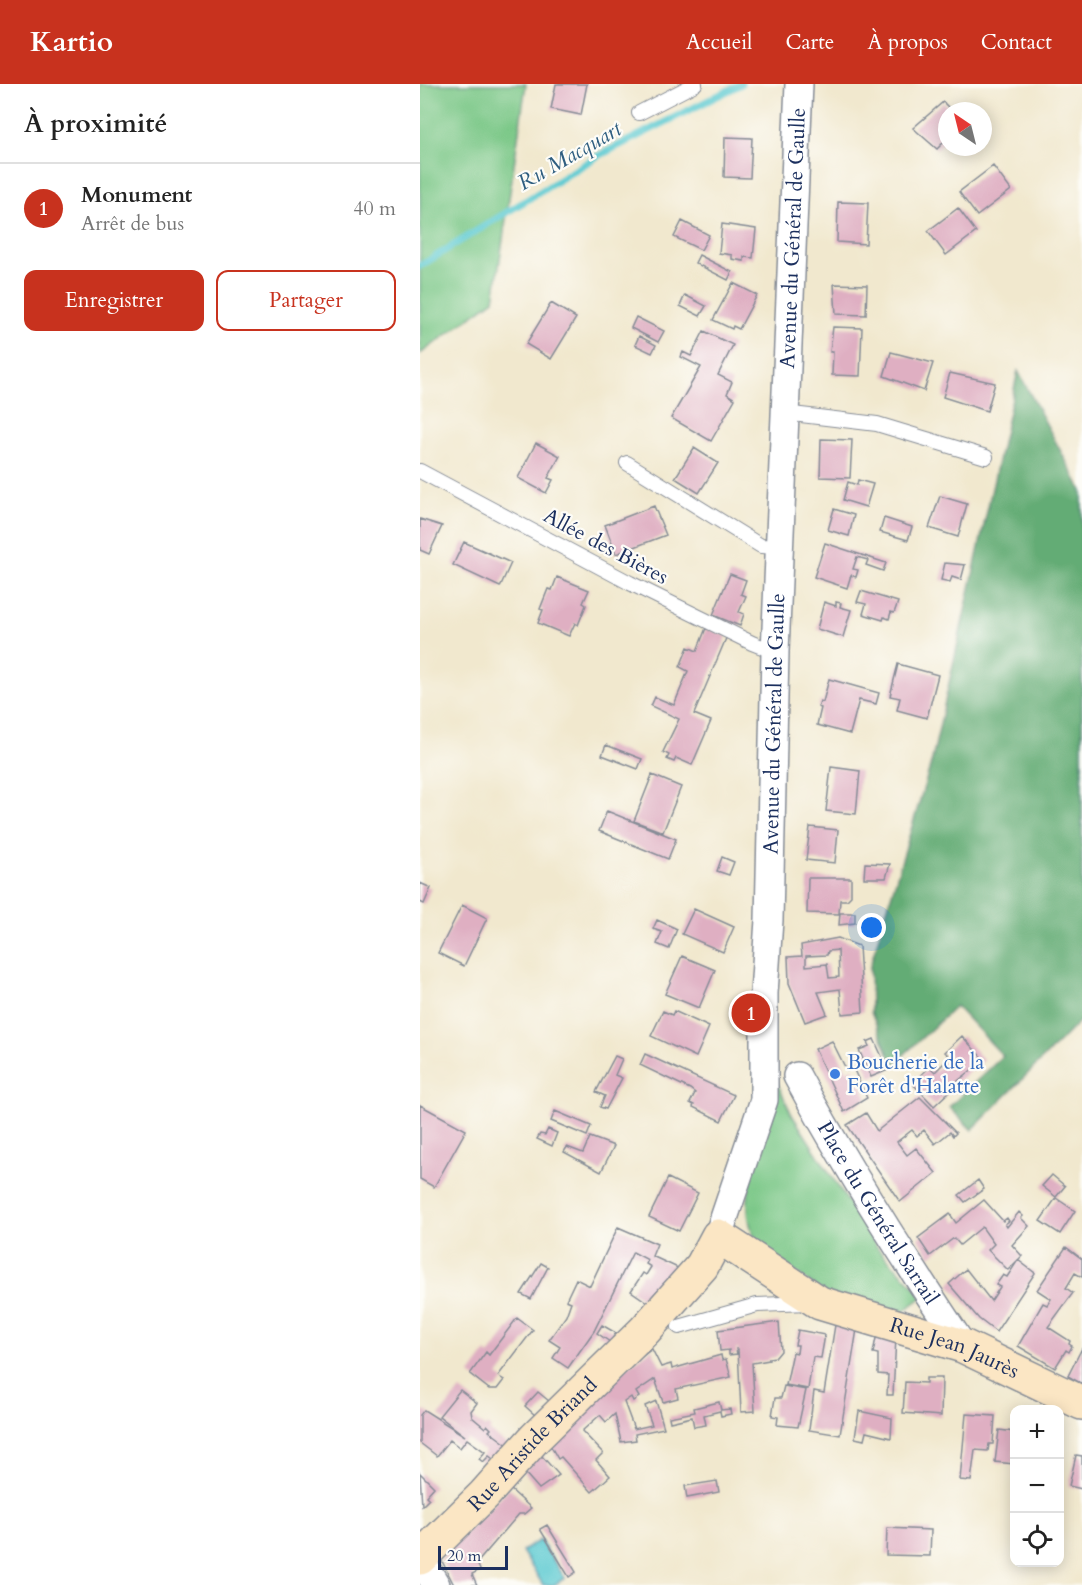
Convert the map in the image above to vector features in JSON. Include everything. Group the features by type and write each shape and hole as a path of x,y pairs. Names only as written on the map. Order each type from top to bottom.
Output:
{"street":[{"name":"Avenue du Général de Gaulle","path":"645,1330 702,1266 718,1236 764,1100 764,993 769,920 775,652 799,84"},
{"name":"Place du Général Sarrail","path":"797,1076 835,1146 892,1241 963,1346"},
{"path":"718,1236 820,1303"},
{"name":"Rue Jean Jaurès","path":"820,1303 963,1346 1082,1403"},
{"name":"Rue Aristide Briand","path":"420,1558 484,1495 535,1438 645,1330"},
{"path":"420,1558 436,1585"}],"lane":[{"path":"639,113 695,84"},
{"path":"784,413 877,424 986,457"},
{"path":"627,463 761,546 779,548"},
{"name":"Allée des Bières","path":"420,471 630,583 775,652"},
{"path":"679,1328 757,1305 820,1303"}],"green space":[{"path":"420,84 526,84 494,300 420,354"},
{"path":"1018,371 1082,491 1082,1019 972,1130 949,1107 1003,1056 956,1006 893,1065 871,1012 870,966 932,760"},
{"path":"773,1074 792,1115 879,1250 924,1296 900,1314 828,1296 758,1245 751,1227 748,1192 772,1102"}],"water":[{"path":"540,1540 565,1578 554,1585 543,1585 522,1551"}],"building":[{"path":"556,84 587,84 581,115 551,109"},
{"path":"938,106 937,149 913,128"},
{"path":"725,137 752,138 750,178 724,177"},
{"path":"993,166 1011,190 977,216 959,192"},
{"path":"838,202 868,203 866,244 837,242"},
{"path":"958,208 976,232 946,255 928,231"},
{"path":"682,221 709,235 701,250 674,237"},
{"path":"722,224 756,229 753,258 744,257 744,261 732,259 732,255 719,253"},
{"path":"699,255 732,272 728,280 695,263"},
{"path":"733,283 757,295 739,329 733,326 732,329 713,320"},
{"path":"834,284 867,285 866,315 836,314"},
{"path":"685,295 706,306 700,316 680,306"},
{"path":"551,303 576,318 551,359 526,344"},
{"path":"636,317 664,331 658,342 631,328"},
{"path":"833,327 862,328 860,376 832,375 833,352 830,352"},
{"path":"704,331 733,345 718,375 732,382 727,394 735,399 711,441 671,418 701,367 681,357 683,352 691,356"},
{"path":"639,336 656,345 652,353 635,345"},
{"path":"891,352 933,363 924,391 884,376"},
{"path":"950,373 995,383 987,411 943,397"},
{"path":"821,439 852,440 850,478 820,477"},
{"path":"536,443 560,456 548,478 553,480 546,493 518,478"},
{"path":"694,448 718,463 699,493 675,478"},
{"path":"858,480 873,484 866,507 843,500 848,482 857,485"},
{"path":"940,496 967,504 958,537 929,528"},
{"path":"654,506 666,535 616,554 605,525"},
{"path":"834,509 854,515 849,536 828,530"},
{"path":"884,518 912,527 908,540 880,532"},
{"path":"420,519 442,526 429,554 420,550"},
{"path":"464,542 511,563 500,587 453,565"},
{"path":"825,543 886,563 883,571 866,565 868,560 857,557 853,569 858,570 856,577 851,575 847,588 814,577"},
{"path":"945,563 965,565 961,580 952,577 950,582 941,580"},
{"path":"730,574 746,580 741,594 746,596 739,612 744,614 740,626 713,615"},
{"path":"557,577 589,590 583,603 586,605 578,625 575,623 569,636 538,623 543,610 540,609 548,589 552,590"},
{"path":"861,591 898,602 894,613 891,612 889,619 884,617 883,620 863,614 866,604 857,602"},
{"path":"824,602 836,606 836,602 841,603 840,607 851,610 843,637 817,629"},
{"path":"706,628 727,636 694,714 711,721 692,765 676,758 674,762 667,759 669,755 663,752 679,719 651,706 655,697 674,705 688,671 680,667 688,647 697,651"},
{"path":"898,664 938,675 927,718 897,710 900,698 890,696"},
{"path":"829,679 879,693 876,704 859,700 850,734 817,725 821,708 818,707 820,701 823,702"},
{"path":"606,745 642,759 638,769 602,755"},
{"path":"831,767 860,771 856,814 826,811"},
{"path":"652,775 681,787 663,832 634,821"},
{"path":"607,811 676,839 668,859 599,831"},
{"path":"810,827 838,830 835,863 806,860"},
{"path":"722,857 734,862 729,875 717,871"},
{"path":"865,863 890,864 886,878 864,878"},
{"path":"808,878 851,878 851,896 847,900 840,900 839,914 807,913"},
{"path":"420,883 431,888 424,904 420,902"},
{"path":"462,905 487,918 464,966 438,953"},
{"path":"694,909 734,927 723,952 682,934"},
{"path":"840,913 855,913 855,923 839,925"},
{"path":"657,920 677,929 669,949 657,944 662,932 653,929"},
{"path":"838,938 859,946 863,1012 842,1014 840,989 818,992 827,1014 805,1022 789,983 788,957 802,956 801,945","holes":["838,950 839,977 829,978 827,964 806,966 806,956 827,955 828,951"]},
{"path":"682,956 715,970 699,1008 665,994"},
{"path":"663,1011 672,1015 674,1011 709,1027 696,1057 651,1036"},
{"path":"962,1036 984,1060 949,1088 951,1090 934,1106 912,1083 930,1067 935,1072 950,1057 945,1052"},
{"path":"874,1039 888,1070 871,1077 859,1050 869,1046 867,1042"},
{"path":"832,1041 847,1071 853,1068 867,1098 844,1112 815,1049"},
{"path":"645,1054 734,1095 721,1121 693,1107 694,1105 690,1103 695,1093 690,1089 640,1065"},
{"path":"615,1056 622,1059 615,1075 622,1078 606,1109 600,1107 605,1096 596,1092"},
{"path":"920,1097 956,1133 953,1136 950,1132 935,1144 924,1130 917,1136 912,1130 897,1142 907,1155 916,1148 936,1173 900,1202 847,1125 866,1113 877,1131"},
{"path":"420,1105 466,1130 434,1187 420,1179"},
{"path":"555,1111 591,1126 587,1136 551,1121"},
{"path":"548,1129 557,1133 552,1146 537,1139 540,1134 545,1135"},
{"path":"590,1137 614,1146 601,1172 564,1152 567,1147 583,1153"},
{"path":"1052,1175 1065,1186 1056,1197 1042,1186"},
{"path":"668,1178 698,1193 679,1231 649,1217"},
{"path":"978,1180 984,1189 965,1202 959,1195"},
{"path":"1056,1198 1075,1211 1060,1234 1040,1221"},
{"path":"984,1200 1003,1221 1007,1218 1009,1221 1005,1224 1007,1227 1019,1212 1023,1216 1021,1218 1029,1226 1012,1245 1022,1256 1008,1270 988,1250 994,1244 982,1227 960,1245 954,1238 930,1256 918,1238 950,1214 956,1223"},
{"path":"618,1227 657,1244 652,1256 678,1268 647,1302 631,1291 643,1273 646,1275 651,1267 646,1264 648,1260 633,1252 594,1331 568,1368 553,1358 560,1347 549,1340 566,1316 571,1302 566,1300 576,1279 590,1286"},
{"path":"1066,1247 1082,1259 1082,1277 1075,1273 1066,1288 1073,1293 1048,1327 1070,1341 1069,1344 1072,1346 1069,1352 1066,1350 1055,1368 1018,1346 1043,1303 1047,1305 1051,1299 1037,1290"},
{"path":"1018,1260 1035,1273 996,1332 979,1319 949,1284 966,1269 991,1301 1000,1287 996,1285 1003,1275 1007,1277"},
{"path":"541,1263 548,1267 531,1299 521,1294"},
{"path":"517,1318 533,1330 498,1376 504,1380 497,1389 489,1389 470,1374 486,1352 489,1355"},
{"path":"779,1322 781,1351 769,1360 752,1363 755,1411 741,1412 738,1349 736,1349 737,1354 729,1355 729,1350 720,1351 718,1330"},
{"path":"602,1325 616,1333 610,1342 597,1333"},
{"path":"835,1325 857,1329 840,1435 809,1430 814,1391 824,1393"},
{"path":"798,1330 825,1335 821,1358 813,1357 808,1389 786,1385 793,1352 797,1353 798,1345 795,1345"},
{"path":"877,1333 896,1337 893,1395 887,1395 888,1375 878,1374 878,1354 873,1353"},
{"path":"1082,1348 1082,1384 1068,1376"},
{"path":"652,1349 661,1367 671,1364 672,1369 721,1355 722,1360 726,1359 731,1377 676,1389 678,1398 663,1402 655,1379 636,1392 639,1397 633,1401 631,1397 624,1402 634,1429 652,1425 645,1406 656,1401 664,1428 635,1434 636,1440 621,1442 615,1414 606,1422 600,1415 582,1431 603,1453 596,1460 610,1476 592,1492 561,1457 558,1459 549,1443 608,1382"},
{"path":"926,1378 942,1378 941,1416 903,1413 905,1382 926,1383"},
{"path":"784,1386 806,1390 798,1427 777,1425 778,1417 772,1416 775,1398 781,1398"},
{"path":"460,1390 477,1403 471,1411 472,1417 485,1428 487,1425 491,1429 489,1431 509,1446 496,1461 489,1456 483,1462 479,1459 485,1452 467,1439 460,1448 450,1440 437,1456 420,1443 420,1415 424,1410 465,1436 439,1416"},
{"path":"538,1392 549,1401 536,1416 525,1406"},
{"path":"719,1402 721,1410 730,1409 731,1414 721,1416 720,1411 704,1415 706,1425 694,1427 692,1417 670,1422 669,1417 695,1412 694,1408"},
{"path":"859,1411 892,1418 891,1438 866,1432 864,1440 855,1438"},
{"path":"966,1414 995,1416 993,1444 989,1444 988,1451 975,1450 971,1481 960,1480"},
{"path":"999,1430 1010,1431 1010,1464 995,1462"},
{"path":"540,1454 559,1475 539,1489 524,1472"},
{"path":"1076,1455 1082,1456 1082,1489 1069,1486"},
{"path":"420,1473 434,1487 426,1496 429,1499 422,1506"},
{"path":"717,1481 719,1492 687,1498 685,1486"},
{"path":"509,1488 531,1508 524,1514 519,1514 477,1563 480,1570 472,1574 477,1585 454,1585 441,1559"},
{"path":"547,1525 576,1572 569,1577 540,1529"},
{"path":"887,1528 931,1530 930,1556 886,1555"}],"waterway":[{"name":"Ru Macquart","path":"420,266 596,157 741,84"}],"place":[{"name":"Monument","path":"751,1013"},
{"name":"Boucherie de la Forêt d'Halatte","path":"835,1074"}]}
